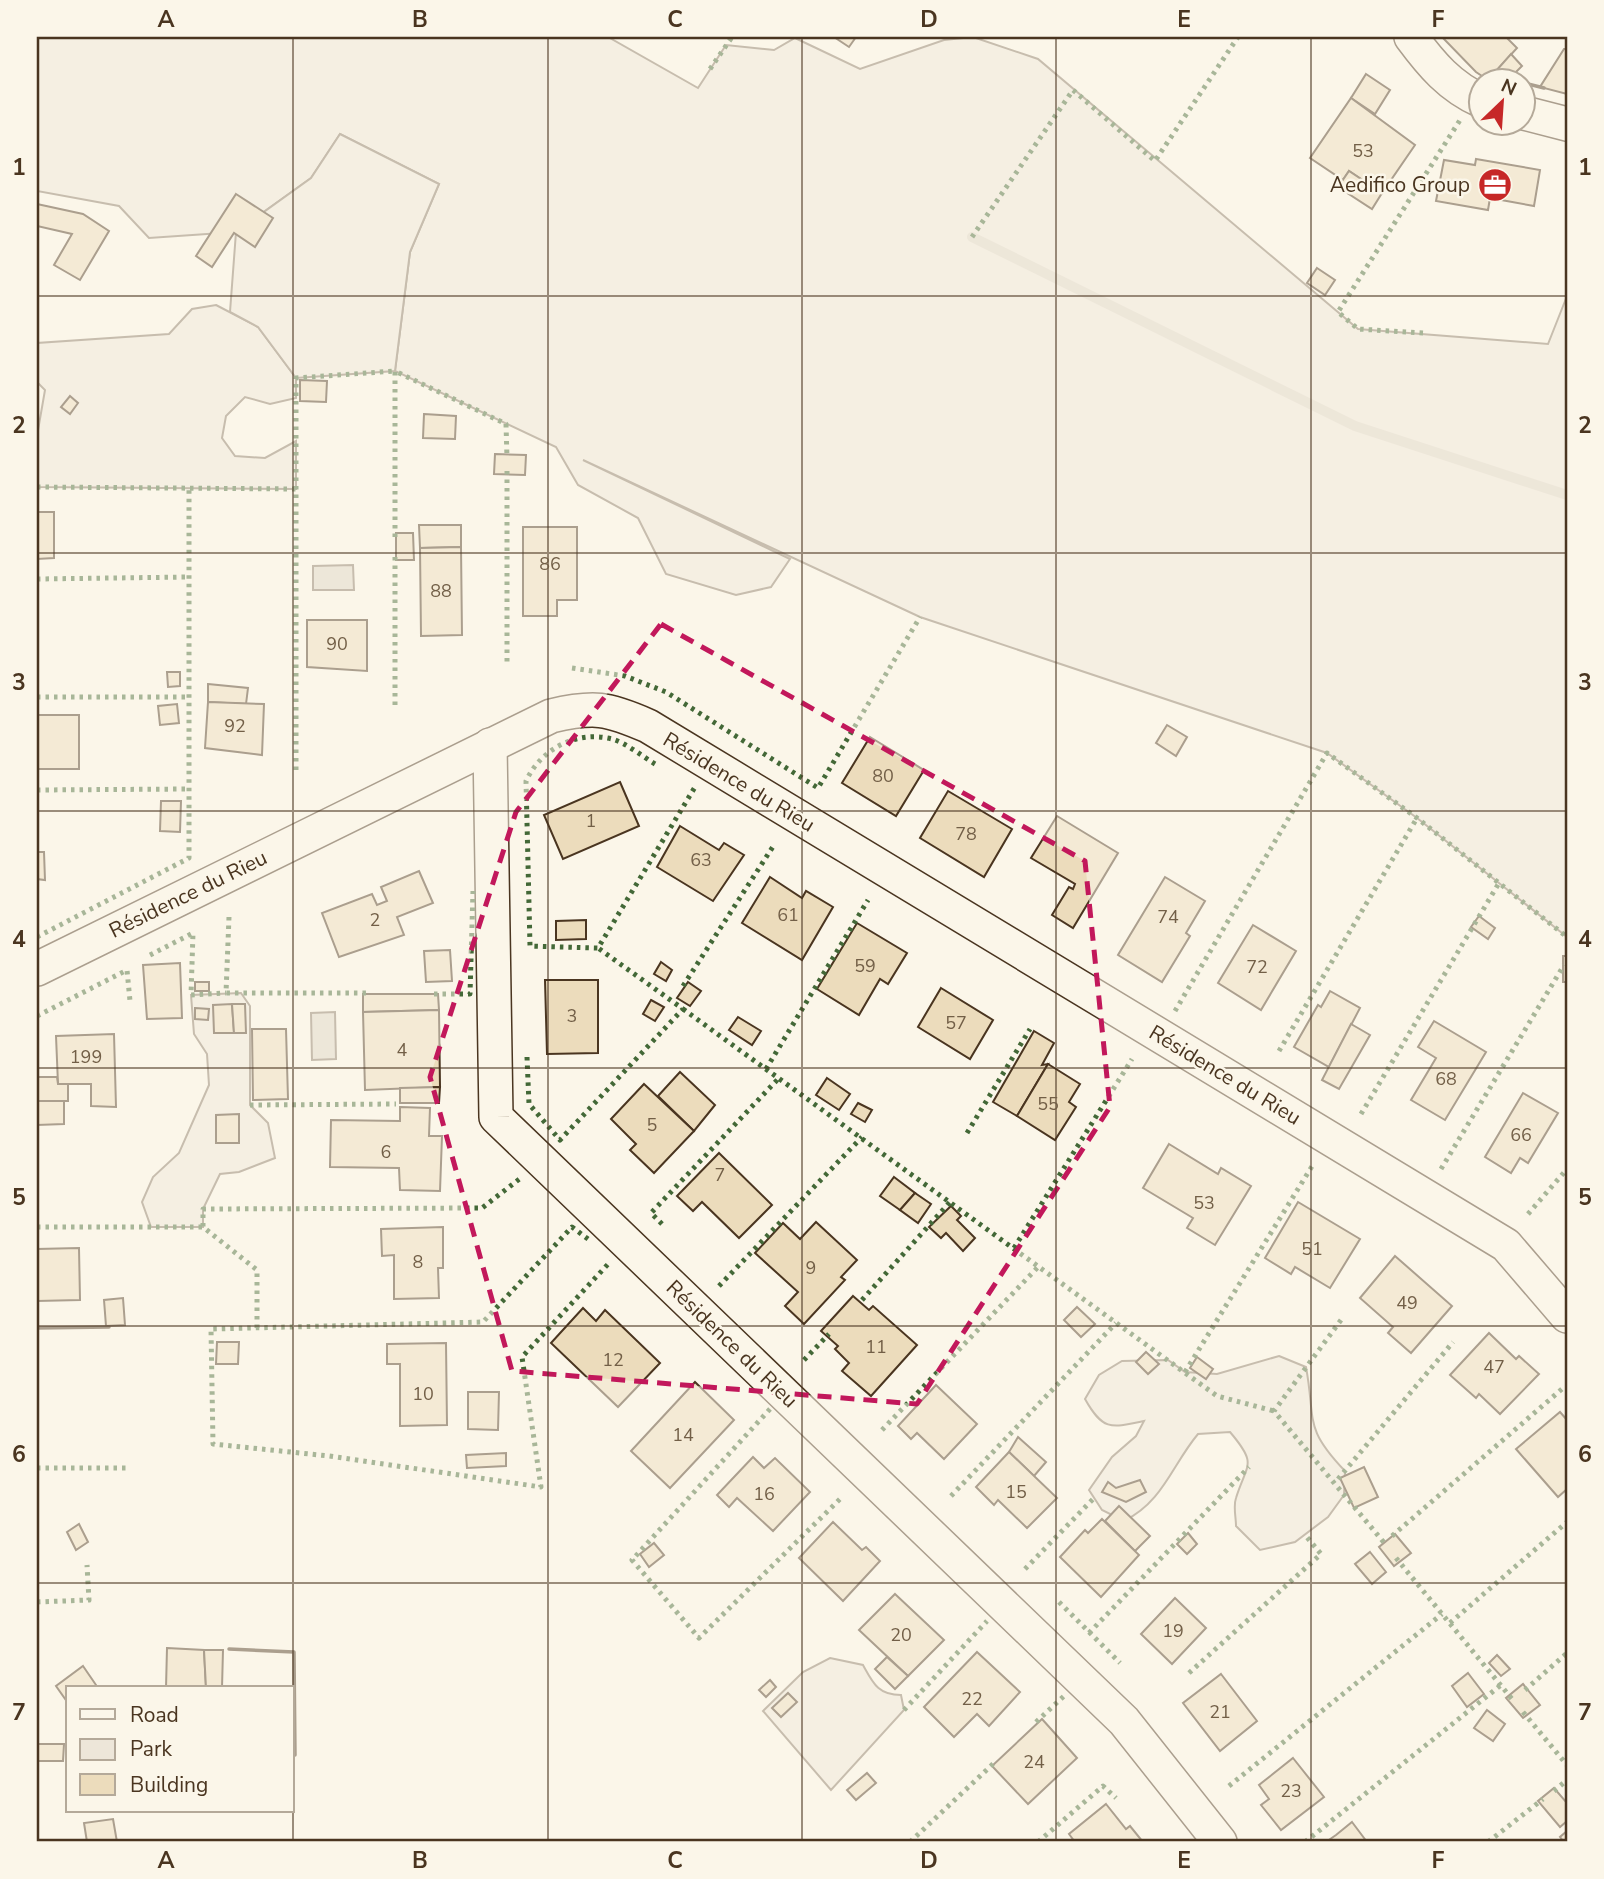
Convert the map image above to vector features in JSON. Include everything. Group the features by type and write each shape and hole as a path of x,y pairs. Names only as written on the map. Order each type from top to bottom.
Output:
{"street":[{"path":"1411,37 1435,69 1455,88 1468,94"},
{"path":"1538,117 1567,124"},
{"name":"Résidence du Rieu","path":"37,969 551,716 580,709 612,710 648,726 1506,1245 1567,1316"},
{"name":"Résidence du Rieu","path":"490,746 496,1116 1124,1721 1220,1842"}],"highlighted area":[{"path":"661,624 1085,861 1110,1107 917,1404 512,1371 430,1077 516,812"}],"green space":[{"path":"37,37 608,37 698,88 726,45 774,50 795,38 860,69 944,40 973,37 1038,59 1358,329 1548,344 1567,296 1567,937 1417,818 1327,753 920,617 583,460 790,559 771,587 736,595 666,574 638,518 578,485 556,447 395,371 410,252 439,184 340,134 311,178 236,232 149,238 119,206 37,191"},
{"path":"216,305 258,327 296,378 296,398 270,404 245,397 226,416 222,438 235,456 265,458 296,441 296,489 37,487 37,436 45,390 37,382 37,343 169,334 192,309"},
{"path":"241,993 250,1006 250,1105 268,1123 275,1158 239,1172 220,1174 203,1209 203,1227 151,1227 142,1202 153,1177 179,1153 209,1085 207,1054 194,1034 191,995"},
{"path":"1279,1356 1306,1367 1317,1433 1345,1471 1344,1495 1328,1517 1295,1542 1260,1550 1236,1526 1235,1501 1248,1464 1244,1451 1230,1432 1198,1434 1158,1493 1148,1504 1124,1521 1102,1510 1089,1490 1112,1457 1136,1436 1144,1421 1116,1426 1097,1417 1085,1399 1099,1375 1122,1361 1168,1360 1185,1372 1217,1374"},
{"path":"830,1658 863,1665 873,1682 882,1690 901,1695 904,1710 831,1790 763,1711 803,1672"}],"shaded area":[{"path":"340,134 439,184 410,252 395,371 296,378 258,327 230,312 236,232 311,178"},
{"path":"353,565 354,590 313,590 313,566"},
{"path":"335,1012 336,1059 312,1060 311,1013"}],"building":[{"path":"834,37 856,37 849,47"},
{"path":"1442,37 1506,37 1517,48 1501,66 1470,66"},
{"path":"1564,49 1567,49 1567,94 1540,87"},
{"path":"1511,54 1522,66 1500,66"},
{"path":"1366,74 1390,90 1375,114 1351,98"},
{"path":"1351,98 1415,145 1382,193 1349,171 1343,180 1310,158"},
{"path":"1476,159 1540,170 1534,206 1490,198 1488,210 1436,201 1444,160 1475,165"},
{"path":"1349,171 1382,193 1372,209 1338,187"},
{"path":"236,194 273,218 255,247 234,233 212,267 196,256"},
{"path":"37,204 83,214 109,231 80,280 54,265 72,234 37,226"},
{"path":"1317,268 1335,280 1325,295 1307,283"},
{"path":"300,380 327,381 326,402 300,401"},
{"path":"70,396 78,403 70,414 61,407"},
{"path":"424,414 456,416 455,439 423,438"},
{"path":"495,454 526,455 525,475 494,474"},
{"path":"37,512 54,512 54,558 37,559"},
{"path":"419,525 461,525 461,547 420,548"},
{"path":"523,527 577,527 577,600 557,600 557,616 523,616"},
{"path":"396,533 413,533 414,560 396,560"},
{"path":"461,547 462,635 421,636 420,548"},
{"path":"307,620 367,620 367,671 307,667"},
{"path":"167,672 180,672 180,686 168,687"},
{"path":"208,684 248,688 246,704 208,702"},
{"path":"208,702 264,704 262,755 205,748"},
{"path":"177,704 179,723 160,725 158,706"},
{"path":"37,715 79,715 79,769 37,769"},
{"path":"1167,725 1187,737 1176,756 1156,743"},
{"path":"870,737 924,770 896,816 842,783"},
{"path":"620,782 639,826 563,859 544,815"},
{"path":"948,791 1012,829 984,877 920,838"},
{"path":"161,801 181,801 180,832 160,831"},
{"path":"1057,816 1118,853 1073,928 1052,915 1069,887 1073,889 1075,884 1031,858"},
{"path":"680,826 719,850 724,843 744,855 713,901 657,867"},
{"path":"37,852 44,852 45,880 37,879"},
{"path":"419,871 433,903 397,917 404,935 339,957 322,913 372,894 377,905 387,901 381,887"},
{"path":"770,877 802,898 806,891 833,907 802,960 742,923"},
{"path":"1165,877 1205,901 1186,933 1190,936 1162,982 1118,955"},
{"path":"1479,916 1495,928 1488,939 1471,927"},
{"path":"586,920 586,939 556,940 556,921"},
{"path":"857,923 907,953 888,984 880,979 859,1015 817,989"},
{"path":"1253,925 1296,951 1261,1010 1218,983"},
{"path":"450,950 452,981 426,982 424,951"},
{"path":"1563,956 1567,956 1567,982 1563,982"},
{"path":"661,962 672,970 666,981 654,974"},
{"path":"180,963 182,1018 147,1019 143,965"},
{"path":"545,980 598,980 598,1053 547,1054"},
{"path":"195,982 209,982 209,991 195,991"},
{"path":"688,982 701,991 690,1006 677,998"},
{"path":"941,988 993,1020 970,1059 918,1027"},
{"path":"1330,991 1360,1008 1329,1067 1294,1047 1318,1005 1321,1007"},
{"path":"363,994 438,994 439,1010 363,1012"},
{"path":"651,1000 664,1007 655,1021 643,1014"},
{"path":"232,1004 234,1033 214,1033 213,1005"},
{"path":"232,1004 245,1004 246,1033 234,1033"},
{"path":"195,1008 209,1009 208,1020 195,1019"},
{"path":"439,1010 440,1087 365,1090 363,1012"},
{"path":"738,1017 761,1031 752,1045 729,1030"},
{"path":"1434,1021 1486,1052 1445,1120 1411,1100 1436,1058 1418,1047"},
{"path":"1351,1024 1370,1035 1339,1089 1322,1080"},
{"path":"252,1029 286,1029 288,1099 253,1100"},
{"path":"1034,1031 1054,1043 1042,1065 1048,1064 1017,1116 993,1102"},
{"path":"114,1034 116,1107 91,1106 91,1084 58,1084 56,1036"},
{"path":"1048,1064 1080,1084 1069,1102 1076,1107 1055,1140 1017,1116"},
{"path":"680,1072 715,1105 694,1131 658,1096"},
{"path":"37,1077 57,1077 58,1084 68,1084 68,1101 37,1101"},
{"path":"827,1078 850,1094 839,1110 816,1095"},
{"path":"644,1084 694,1131 654,1173 630,1150 636,1144 611,1119"},
{"path":"440,1087 439,1103 400,1103 400,1088"},
{"path":"1523,1093 1558,1113 1528,1163 1520,1158 1511,1173 1485,1157"},
{"path":"37,1101 64,1101 64,1124 37,1125"},
{"path":"858,1103 872,1110 865,1122 851,1114"},
{"path":"400,1107 430,1108 429,1136 442,1136 440,1191 400,1190 399,1168 330,1167 331,1120 400,1121"},
{"path":"239,1114 239,1143 216,1143 216,1115"},
{"path":"1169,1144 1218,1174 1221,1168 1251,1186 1215,1245 1187,1228 1193,1218 1143,1188"},
{"path":"719,1153 772,1205 739,1238 702,1202 693,1211 677,1196"},
{"path":"894,1177 915,1193 900,1210 880,1196"},
{"path":"915,1193 931,1204 918,1223 900,1210"},
{"path":"1298,1202 1360,1239 1330,1288 1295,1267 1291,1274 1265,1258"},
{"path":"951,1206 961,1216 957,1220 975,1238 963,1251 946,1233 941,1238 929,1227"},
{"path":"816,1222 857,1260 841,1277 845,1280 804,1324 785,1306 798,1292 755,1253 783,1223 800,1239"},
{"path":"443,1227 443,1268 438,1268 439,1298 394,1299 394,1255 382,1256 381,1229"},
{"path":"79,1248 80,1300 37,1301 37,1249"},
{"path":"1395,1256 1452,1306 1411,1353 1388,1333 1393,1327 1360,1298"},
{"path":"853,1296 869,1310 873,1306 917,1345 871,1396 842,1371 849,1363 835,1349 838,1346 821,1331"},
{"path":"123,1298 125,1325 106,1326 104,1300"},
{"path":"1077,1307 1095,1324 1081,1337 1064,1320"},
{"path":"583,1308 596,1321 605,1310 660,1363 618,1407 551,1343"},
{"path":"1489,1333 1516,1359 1519,1356 1539,1374 1500,1414 1479,1394 1476,1398 1450,1375"},
{"path":"217,1342 239,1342 238,1364 216,1364"},
{"path":"446,1343 447,1425 400,1426 400,1364 387,1364 387,1344"},
{"path":"1146,1352 1159,1364 1148,1374 1136,1362"},
{"path":"1197,1357 1213,1369 1206,1379 1190,1368"},
{"path":"695,1382 734,1420 670,1488 631,1451"},
{"path":"936,1385 977,1424 944,1459 917,1433 911,1439 898,1426"},
{"path":"468,1392 499,1392 498,1430 468,1429"},
{"path":"1560,1412 1567,1420 1567,1489 1558,1497 1516,1449"},
{"path":"1018,1437 1046,1462 1034,1476 1009,1452"},
{"path":"1009,1452 1057,1498 1027,1528 998,1500 994,1505 976,1487"},
{"path":"506,1453 506,1466 467,1468 466,1455"},
{"path":"753,1457 764,1468 775,1458 810,1492 773,1531 737,1498 729,1507 717,1495"},
{"path":"1364,1467 1378,1497 1354,1508 1340,1478"},
{"path":"1140,1480 1146,1492 1126,1502 1102,1492 1108,1482 1116,1488"},
{"path":"1119,1506 1150,1536 1135,1551 1105,1521"},
{"path":"1102,1519 1139,1555 1101,1597 1060,1557 1085,1530 1088,1533"},
{"path":"833,1522 862,1550 866,1547 880,1561 843,1601 799,1558"},
{"path":"79,1524 88,1542 76,1550 67,1532"},
{"path":"1188,1533 1197,1544 1187,1554 1177,1544"},
{"path":"1395,1534 1411,1553 1394,1566 1379,1547"},
{"path":"654,1543 664,1555 649,1567 640,1554"},
{"path":"1370,1552 1386,1572 1372,1584 1355,1564"},
{"path":"895,1594 944,1640 908,1676 859,1630"},
{"path":"1175,1598 1206,1628 1172,1664 1141,1634"},
{"path":"167,1648 204,1650 206,1686 166,1686"},
{"path":"204,1650 223,1650 222,1686 206,1686"},
{"path":"977,1652 1020,1692 989,1726 977,1714 954,1737 924,1707"},
{"path":"1497,1655 1510,1669 1501,1676 1489,1663"},
{"path":"887,1657 908,1676 895,1689 875,1669"},
{"path":"83,1666 96,1685 66,1686 66,1700 56,1686"},
{"path":"1468,1673 1484,1694 1467,1707 1452,1686"},
{"path":"1221,1674 1257,1721 1220,1751 1183,1703"},
{"path":"770,1680 776,1687 766,1697 759,1690"},
{"path":"1523,1684 1540,1705 1523,1718 1506,1698"},
{"path":"788,1693 797,1702 781,1717 772,1708"},
{"path":"1487,1710 1505,1724 1493,1741 1474,1728"},
{"path":"1042,1719 1077,1758 1028,1804 992,1766"},
{"path":"37,1744 64,1744 63,1761 37,1761"},
{"path":"1293,1758 1324,1797 1281,1830 1261,1805 1269,1799 1259,1785"},
{"path":"867,1773 876,1783 856,1800 847,1790"},
{"path":"1554,1788 1567,1803 1567,1821 1560,1827 1538,1801"},
{"path":"1106,1804 1126,1829 1130,1826 1143,1842 1075,1842 1069,1834"},
{"path":"113,1819 117,1842 87,1842 84,1823"},
{"path":"1352,1822 1367,1842 1326,1842 1336,1835"},
{"path":"1567,1831 1567,1842 1564,1842 1560,1837"}],"waterway":[{"path":"972,237 1355,426 1567,495"}],"hedge":[{"path":"710,69 732,37"},
{"path":"972,237 1073,90 1155,161 1238,37"},
{"path":"1423,333 1358,329 1338,312 1462,117"},
{"path":"395,537 395,371 506,424 507,458"},
{"path":"296,770 296,378 395,371"},
{"path":"507,471 507,662"},
{"path":"37,487 296,489"},
{"path":"37,937 189,858 189,488"},
{"path":"395,557 395,705"},
{"path":"37,579 189,577"},
{"path":"572,668 625,676 666,692 818,788 920,617"},
{"path":"37,697 189,697"},
{"path":"655,764 612,739 585,737 550,751 533,770 526,781 530,946 598,948 695,787"},
{"path":"1175,1011 1327,753 1417,818 1567,937"},
{"path":"37,790 189,789"},
{"path":"1279,1051 1417,818"},
{"path":"683,986 774,845"},
{"path":"1361,1114 1499,883"},
{"path":"434,994 470,994 473,891"},
{"path":"766,1069 868,900"},
{"path":"229,917 226,993 368,993"},
{"path":"150,955 193,933 191,995 226,993"},
{"path":"527,1057 529,1104 560,1140 683,1009 598,948"},
{"path":"1441,1169 1564,965"},
{"path":"37,1016 127,970 130,1001"},
{"path":"683,1009 1217,1396 1274,1411"},
{"path":"967,1133 1030,1029"},
{"path":"1014,1248 1132,1059"},
{"path":"662,1224 651,1213 779,1078"},
{"path":"250,1105 396,1104"},
{"path":"719,1286 862,1137"},
{"path":"1185,1372 1314,1163"},
{"path":"1528,1214 1567,1169"},
{"path":"257,1328 257,1270 203,1227 203,1209 482,1208 522,1177"},
{"path":"862,1300 950,1202"},
{"path":"37,1227 203,1227"},
{"path":"588,1239 572,1227 483,1322 211,1329 213,1444 329,1456 541,1487 522,1357 610,1262"},
{"path":"882,1430 1039,1266"},
{"path":"1341,1320 1274,1411 1386,1545"},
{"path":"951,1496 1116,1323"},
{"path":"804,1360 829,1334"},
{"path":"1338,1479 1453,1342"},
{"path":"1392,1536 1562,1389"},
{"path":"770,1409 632,1560 699,1638 840,1499"},
{"path":"1089,1633 1249,1467"},
{"path":"37,1468 129,1468"},
{"path":"1025,1569 1094,1498"},
{"path":"1450,1623 1567,1522"},
{"path":"1189,1673 1321,1554 1305,1535"},
{"path":"1396,1558 1512,1699"},
{"path":"37,1602 89,1600 87,1565"},
{"path":"1059,1602 1120,1663"},
{"path":"1229,1786 1442,1614"},
{"path":"904,1710 987,1621"},
{"path":"1525,1690 1567,1653"},
{"path":"1305,1842 1501,1685"},
{"path":"1036,1722 1064,1696"},
{"path":"1523,1712 1567,1765"},
{"path":"910,1842 994,1763"},
{"path":"1554,1791 1567,1780"},
{"path":"1038,1842 1103,1786 1116,1798"},
{"path":"1488,1842 1543,1799"}],"wall":[{"path":"1538,86 1544,88"},
{"path":"37,1328 109,1327"},
{"path":"229,1649 294,1652 295,1755"}],"place":[{"name":"Aedifico Group","path":"1495,185"}]}
